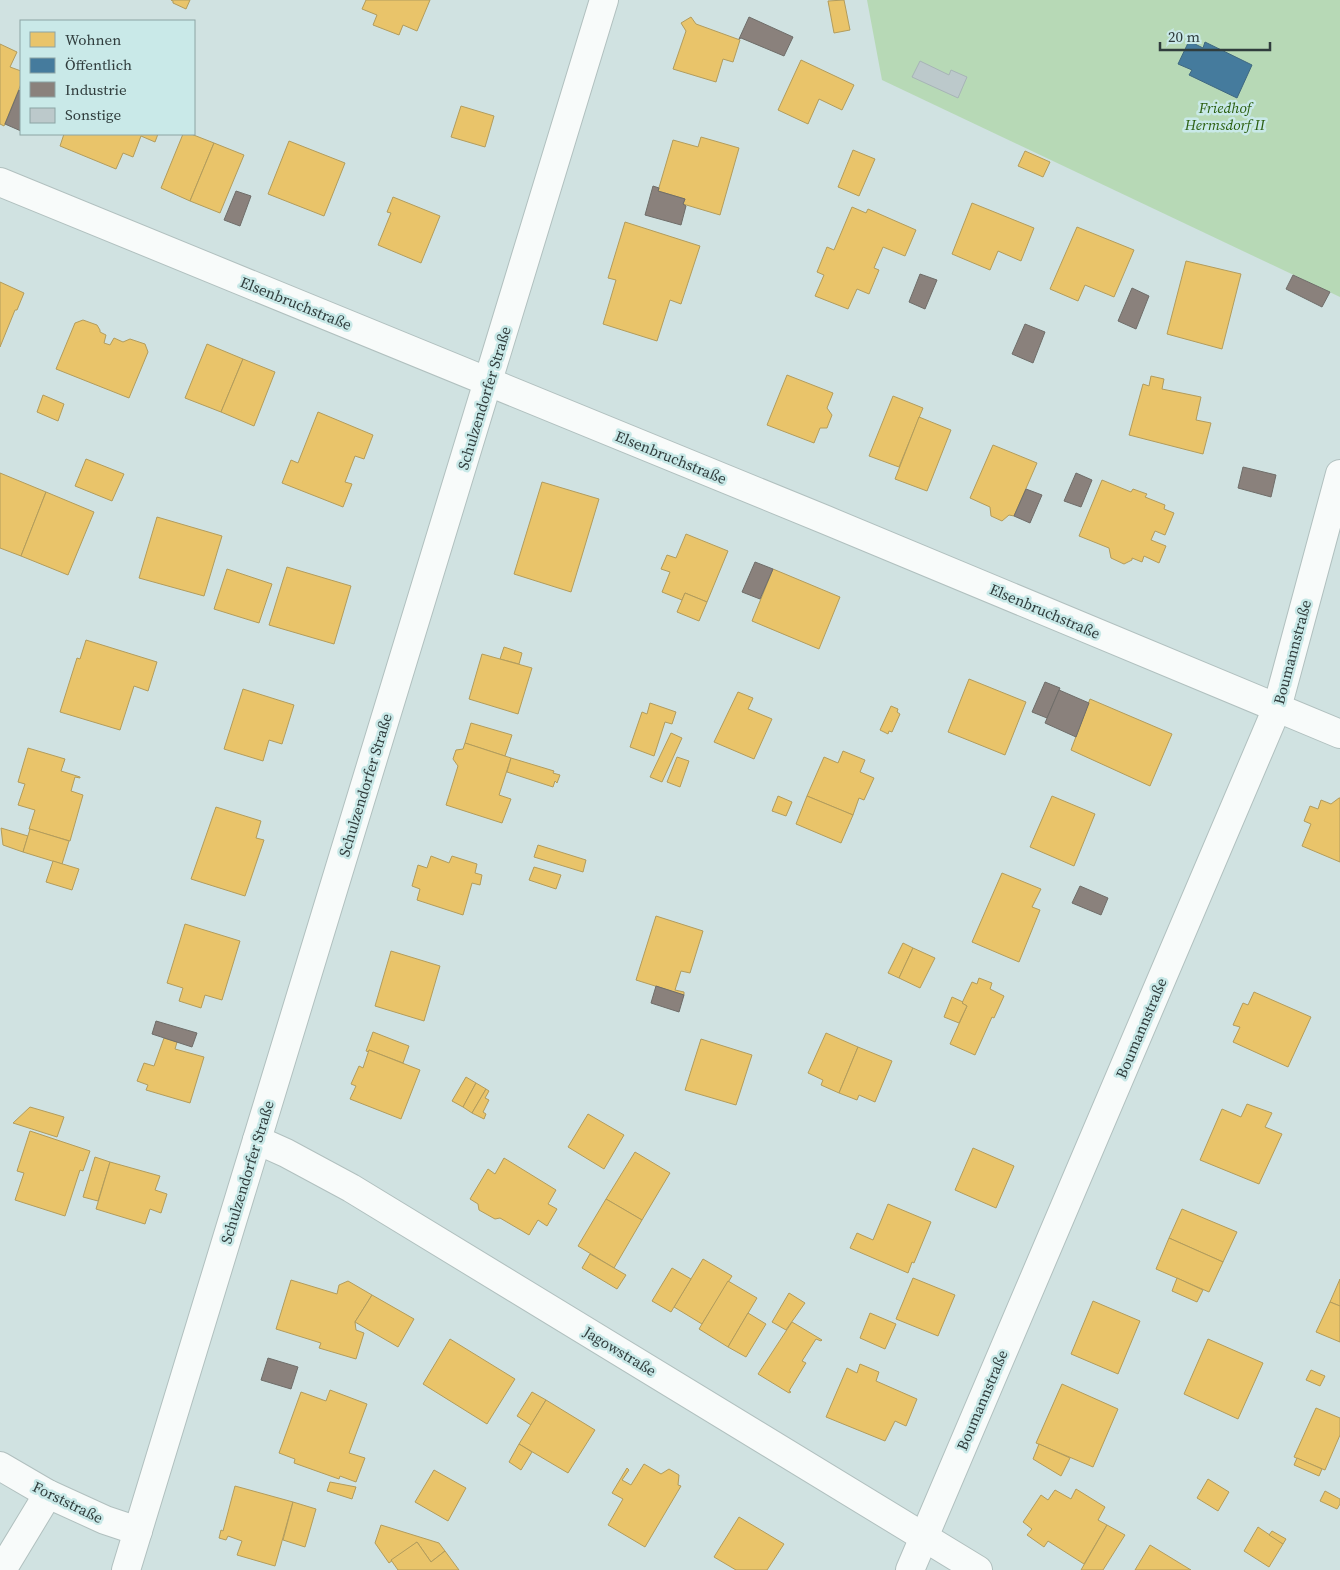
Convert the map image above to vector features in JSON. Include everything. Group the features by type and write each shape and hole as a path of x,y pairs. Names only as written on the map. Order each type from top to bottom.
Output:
{"street":[{"name":"Schulzendorfer Straße","path":"126,1570 604,0"},
{"name":"Elsenbruchstraße","path":"0,182 817,516 1340,734"},
{"name":"Boumannstraße","path":"910,1570 1277,708 1340,474"},
{"name":"Jagowstraße","path":"257,1140 286,1153 351,1188 978,1570"},
{"name":"Forststraße","path":"0,1466 48,1494 105,1520 138,1530"},
{"path":"2,1570 48,1494"}],"green space":[{"name":"Friedhof Hermsdorf II","path":"867,0 1340,0 1340,297 882,80"}],"building: Wohnen":[{"path":"171,0 190,0 186,9 173,3"},
{"path":"366,0 430,0 417,31 403,25 399,35 373,25 377,15 362,9"},
{"path":"844,0 850,30 834,33 828,1"},
{"path":"691,17 696,24 740,40 733,62 723,59 716,82 673,69 686,31 681,23"},
{"path":"0,44 17,52 10,67 20,71 20,86 4,126 0,124"},
{"path":"801,60 854,85 842,110 819,99 808,124 778,110"},
{"path":"461,106 494,116 485,147 451,137"},
{"path":"64,135 158,135 155,142 141,136 133,157 123,153 116,169 60,146"},
{"path":"183,135 194,135 214,143 190,201 161,188"},
{"path":"701,137 739,148 720,215 683,204 685,199 658,191 673,140 698,147"},
{"path":"289,141 345,163 324,216 268,194"},
{"path":"214,143 244,155 220,213 190,201"},
{"path":"853,150 875,159 859,196 838,187"},
{"path":"1025,151 1050,162 1043,177 1018,166"},
{"path":"393,197 440,216 421,263 378,245 391,213 387,212"},
{"path":"972,203 1034,228 1021,261 998,251 990,270 952,254"},
{"path":"852,207 866,213 868,209 916,230 905,256 883,247 874,268 879,270 869,294 857,289 848,309 815,296 824,275 817,272 827,247 834,250"},
{"path":"625,222 700,246 681,304 670,300 657,341 603,324 616,280 608,278"},
{"path":"1077,227 1134,250 1114,297 1085,285 1078,301 1050,289"},
{"path":"1186,261 1241,274 1222,349 1167,334"},
{"path":"0,282 24,293 0,347"},
{"path":"83,320 97,325 100,332 106,335 104,343 110,345 114,338 123,342 130,339 145,344 148,352 129,398 56,369 75,323"},
{"path":"207,344 243,359 221,412 185,398"},
{"path":"243,359 275,372 254,426 221,412"},
{"path":"787,375 833,393 827,408 832,415 827,428 820,428 814,443 767,425"},
{"path":"1151,376 1164,379 1162,389 1201,397 1196,420 1211,423 1203,454 1129,435 1143,384 1149,386"},
{"path":"43,395 64,404 58,421 37,412"},
{"path":"893,396 923,408 899,467 869,456"},
{"path":"318,412 373,435 364,459 355,456 345,482 352,484 343,507 282,483 291,460 298,463"},
{"path":"919,417 951,430 927,491 895,479"},
{"path":"993,445 1037,463 1014,516 1009,515 1002,521 991,516 990,507 970,498"},
{"path":"86,459 124,474 112,501 75,486"},
{"path":"0,473 46,492 21,556 0,548"},
{"path":"1102,480 1131,492 1133,489 1147,494 1145,497 1165,505 1164,509 1174,513 1165,535 1155,531 1151,540 1166,546 1159,563 1144,556 1142,562 1132,558 1132,560 1124,564 1111,558 1109,548 1079,536"},
{"path":"542,482 599,499 571,592 514,574"},
{"path":"46,492 94,512 68,575 21,556"},
{"path":"157,517 222,536 204,596 139,578"},
{"path":"686,534 728,551 707,602 685,593 682,600 662,592 670,572 661,569 667,555 676,558"},
{"path":"287,567 351,586 334,644 269,625"},
{"path":"227,569 272,584 259,623 214,609"},
{"path":"773,569 840,597 819,649 752,621"},
{"path":"685,593 707,602 699,621 677,612"},
{"path":"86,640 157,662 148,691 134,686 120,730 60,712 77,658 80,659"},
{"path":"504,647 522,653 519,664 500,659"},
{"path":"482,654 532,668 518,714 469,699"},
{"path":"969,679 1026,702 1005,755 948,732"},
{"path":"243,689 294,705 282,744 269,740 263,761 224,749"},
{"path":"738,692 753,698 748,709 772,719 754,759 714,742"},
{"path":"1090,699 1172,734 1150,786 1071,750"},
{"path":"650,703 676,712 672,724 665,722 654,756 630,747 642,712 647,714"},
{"path":"891,706 898,709 897,712 900,714 892,732 889,731 888,734 880,730"},
{"path":"471,723 512,735 505,756 465,743"},
{"path":"671,733 682,738 662,782 650,777"},
{"path":"465,743 511,758 499,795 511,799 502,823 446,805 458,766 453,759 456,750 463,749"},
{"path":"28,748 65,759 61,771 80,777 75,777 71,791 83,795 70,841 29,829 35,810 18,805 25,784 18,782"},
{"path":"843,751 865,760 860,772 874,778 864,800 859,798 853,815 807,796 824,757 838,763"},
{"path":"677,757 689,761 680,787 667,782"},
{"path":"511,758 554,771 553,773 560,775 557,783 555,781 553,787 507,772"},
{"path":"778,796 792,802 786,816 772,811"},
{"path":"807,796 853,815 841,843 796,824"},
{"path":"1052,796 1095,814 1074,866 1030,847"},
{"path":"1339,798 1340,862 1302,846 1311,824 1304,821 1310,806 1318,809 1321,800 1331,804"},
{"path":"216,807 261,821 256,838 264,840 245,896 191,879"},
{"path":"1,828 28,836 23,852 3,845"},
{"path":"30,829 69,841 62,864 23,852"},
{"path":"538,845 586,860 583,872 534,857"},
{"path":"431,856 449,863 452,856 477,864 475,873 482,875 480,885 472,883 463,915 417,900 420,889 412,886 418,865 427,868"},
{"path":"53,861 79,869 72,890 46,882"},
{"path":"534,867 561,875 556,889 529,880"},
{"path":"1002,873 1041,889 1032,907 1040,910 1019,962 972,942"},
{"path":"656,916 703,931 690,973 681,971 675,990 684,992 684,995 636,980"},
{"path":"185,924 240,941 222,1000 205,995 201,1008 179,1001 183,988 167,983"},
{"path":"903,943 913,948 899,978 888,973"},
{"path":"913,948 935,958 920,988 899,978"},
{"path":"391,951 440,966 424,1021 375,1006"},
{"path":"979,978 992,983 990,989 1004,996 994,1018 992,1017 975,1055 950,1044 967,1006 962,1003 972,982 977,984"},
{"path":"1254,992 1311,1017 1288,1067 1233,1042 1240,1027 1233,1025 1243,1003 1248,1005"},
{"path":"952,997 967,1006 959,1023 944,1017"},
{"path":"373,1032 409,1046 403,1063 369,1050 369,1052 366,1051"},
{"path":"826,1033 858,1047 839,1093 821,1085 823,1080 808,1073"},
{"path":"164,1038 177,1042 175,1049 204,1057 190,1103 146,1090 148,1085 137,1081 144,1063 154,1066"},
{"path":"701,1039 752,1055 736,1105 685,1090"},
{"path":"858,1047 892,1061 875,1102 859,1095 857,1100 839,1093"},
{"path":"369,1050 420,1070 401,1119 350,1099 356,1086 351,1084 359,1066 363,1068"},
{"path":"466,1077 476,1083 463,1107 452,1101"},
{"path":"476,1083 486,1089 472,1113 463,1107"},
{"path":"486,1089 489,1091 485,1098 489,1100 483,1112 486,1114 484,1119 472,1113"},
{"path":"1247,1104 1272,1113 1265,1127 1282,1134 1259,1184 1200,1160 1222,1109 1241,1117"},
{"path":"30,1107 64,1117 57,1137 13,1123"},
{"path":"588,1114 624,1135 604,1169 568,1147"},
{"path":"30,1131 90,1151 83,1171 80,1170 65,1216 15,1200 24,1173 17,1171"},
{"path":"973,1148 1014,1166 996,1208 955,1190"},
{"path":"635,1152 670,1173 642,1220 606,1199"},
{"path":"95,1157 110,1162 98,1201 83,1197"},
{"path":"504,1158 556,1190 548,1204 557,1209 547,1226 538,1220 529,1235 500,1218 495,1219 479,1210 478,1204 470,1199 488,1169 495,1174"},
{"path":"110,1162 160,1176 155,1190 167,1194 161,1213 150,1209 145,1224 96,1209"},
{"path":"606,1199 642,1220 614,1268 578,1246"},
{"path":"888,1204 931,1222 908,1273 850,1248 857,1233 873,1240"},
{"path":"1182,1209 1237,1232 1223,1262 1169,1238"},
{"path":"1169,1238 1223,1262 1209,1292 1156,1269"},
{"path":"590,1254 626,1275 617,1289 582,1268"},
{"path":"703,1259 732,1276 702,1324 674,1307"},
{"path":"672,1268 691,1279 671,1312 652,1301"},
{"path":"913,1278 955,1295 938,1336 896,1319"},
{"path":"1177,1278 1203,1290 1197,1302 1172,1291"},
{"path":"1340,1279 1340,1306 1330,1302"},
{"path":"291,1280 337,1294 339,1285 348,1281 372,1295 355,1322 356,1330 364,1333 356,1359 319,1348 321,1343 276,1329"},
{"path":"728,1281 757,1298 728,1347 699,1329"},
{"path":"789,1293 805,1303 786,1330 772,1322"},
{"path":"372,1295 414,1319 398,1347 355,1322"},
{"path":"1093,1301 1140,1321 1118,1374 1071,1354"},
{"path":"1330,1302 1340,1306 1340,1342 1316,1332"},
{"path":"748,1313 766,1324 746,1357 728,1347"},
{"path":"870,1313 896,1324 885,1349 860,1338"},
{"path":"792,1322 822,1340 816,1339 802,1361 806,1363 789,1393 758,1374"},
{"path":"450,1339 515,1379 487,1424 423,1384"},
{"path":"1208,1339 1263,1363 1238,1419 1184,1394"},
{"path":"860,1364 879,1372 876,1381 917,1399 906,1426 895,1421 885,1441 826,1417 847,1368 857,1373"},
{"path":"1311,1370 1325,1376 1320,1386 1306,1380"},
{"path":"1062,1384 1118,1409 1093,1467 1036,1443"},
{"path":"330,1390 367,1404 349,1453 365,1458 356,1482 340,1476 339,1479 294,1463 295,1459 279,1453 301,1392 326,1401"},
{"path":"532,1392 546,1400 531,1425 517,1416"},
{"path":"546,1400 595,1430 568,1473 519,1444"},
{"path":"1316,1408 1340,1418 1340,1435 1325,1470 1294,1457"},
{"path":"519,1444 532,1452 521,1470 509,1462"},
{"path":"1039,1444 1070,1458 1061,1476 1033,1459"},
{"path":"1297,1458 1322,1469 1319,1476 1294,1465"},
{"path":"644,1464 661,1474 669,1469 679,1475 678,1485 681,1486 645,1547 608,1525 623,1499 612,1493 627,1468 629,1470 622,1480 631,1485"},
{"path":"434,1470 466,1488 448,1521 415,1502"},
{"path":"1208,1479 1229,1492 1218,1511 1197,1498"},
{"path":"330,1482 356,1487 352,1499 327,1491"},
{"path":"235,1486 293,1502 275,1566 237,1555 242,1541 228,1536 226,1540 219,1538 221,1530 223,1531"},
{"path":"1076,1489 1105,1507 1098,1520 1107,1525 1084,1564 1048,1541 1044,1547 1027,1535 1032,1529 1023,1522 1041,1495 1048,1500 1055,1490 1071,1499"},
{"path":"1325,1491 1340,1499 1337,1509 1320,1501"},
{"path":"293,1502 316,1509 305,1547 283,1540"},
{"path":"739,1517 784,1544 767,1570 736,1570 714,1557"},
{"path":"381,1525 439,1543 445,1551 431,1562 417,1542 389,1563 375,1543"},
{"path":"1107,1525 1125,1535 1103,1570 1081,1570"},
{"path":"1258,1527 1283,1544 1269,1567 1244,1551"},
{"path":"1272,1531 1286,1539 1283,1544 1269,1535"},
{"path":"417,1542 431,1562 445,1551 459,1570 398,1570 391,1560"},
{"path":"1150,1545 1191,1570 1135,1570"}],"building: Öffentlich":[{"path":"1189,41 1203,48 1205,42 1252,65 1237,98 1189,75 1192,70 1178,64"}],"building: Industrie":[{"path":"749,17 793,37 784,56 741,38 739,39"},
{"path":"19,90 20,131 5,124"},
{"path":"653,186 659,188 658,191 685,199 683,204 686,206 681,225 645,215"},
{"path":"236,191 251,196 240,226 224,220"},
{"path":"920,274 937,280 925,309 909,302"},
{"path":"1293,275 1330,292 1322,307 1286,289"},
{"path":"1132,288 1149,296 1136,329 1118,321"},
{"path":"1025,324 1045,332 1033,363 1012,354"},
{"path":"1243,467 1276,475 1271,497 1238,488"},
{"path":"1076,473 1092,480 1081,507 1064,501"},
{"path":"1026,489 1042,495 1030,523 1014,516"},
{"path":"755,562 773,569 760,599 742,592"},
{"path":"1045,682 1060,688 1047,718 1032,712"},
{"path":"1059,690 1089,703 1076,737 1045,723"},
{"path":"1080,886 1108,898 1101,915 1072,903"},
{"path":"656,986 684,995 679,1012 651,1003"},
{"path":"156,1021 197,1033 192,1047 152,1034"},
{"path":"268,1358 298,1367 291,1389 261,1380"}],"building: Sonstige":[{"path":"920,61 949,75 951,70 967,77 958,98 912,77"}]}
